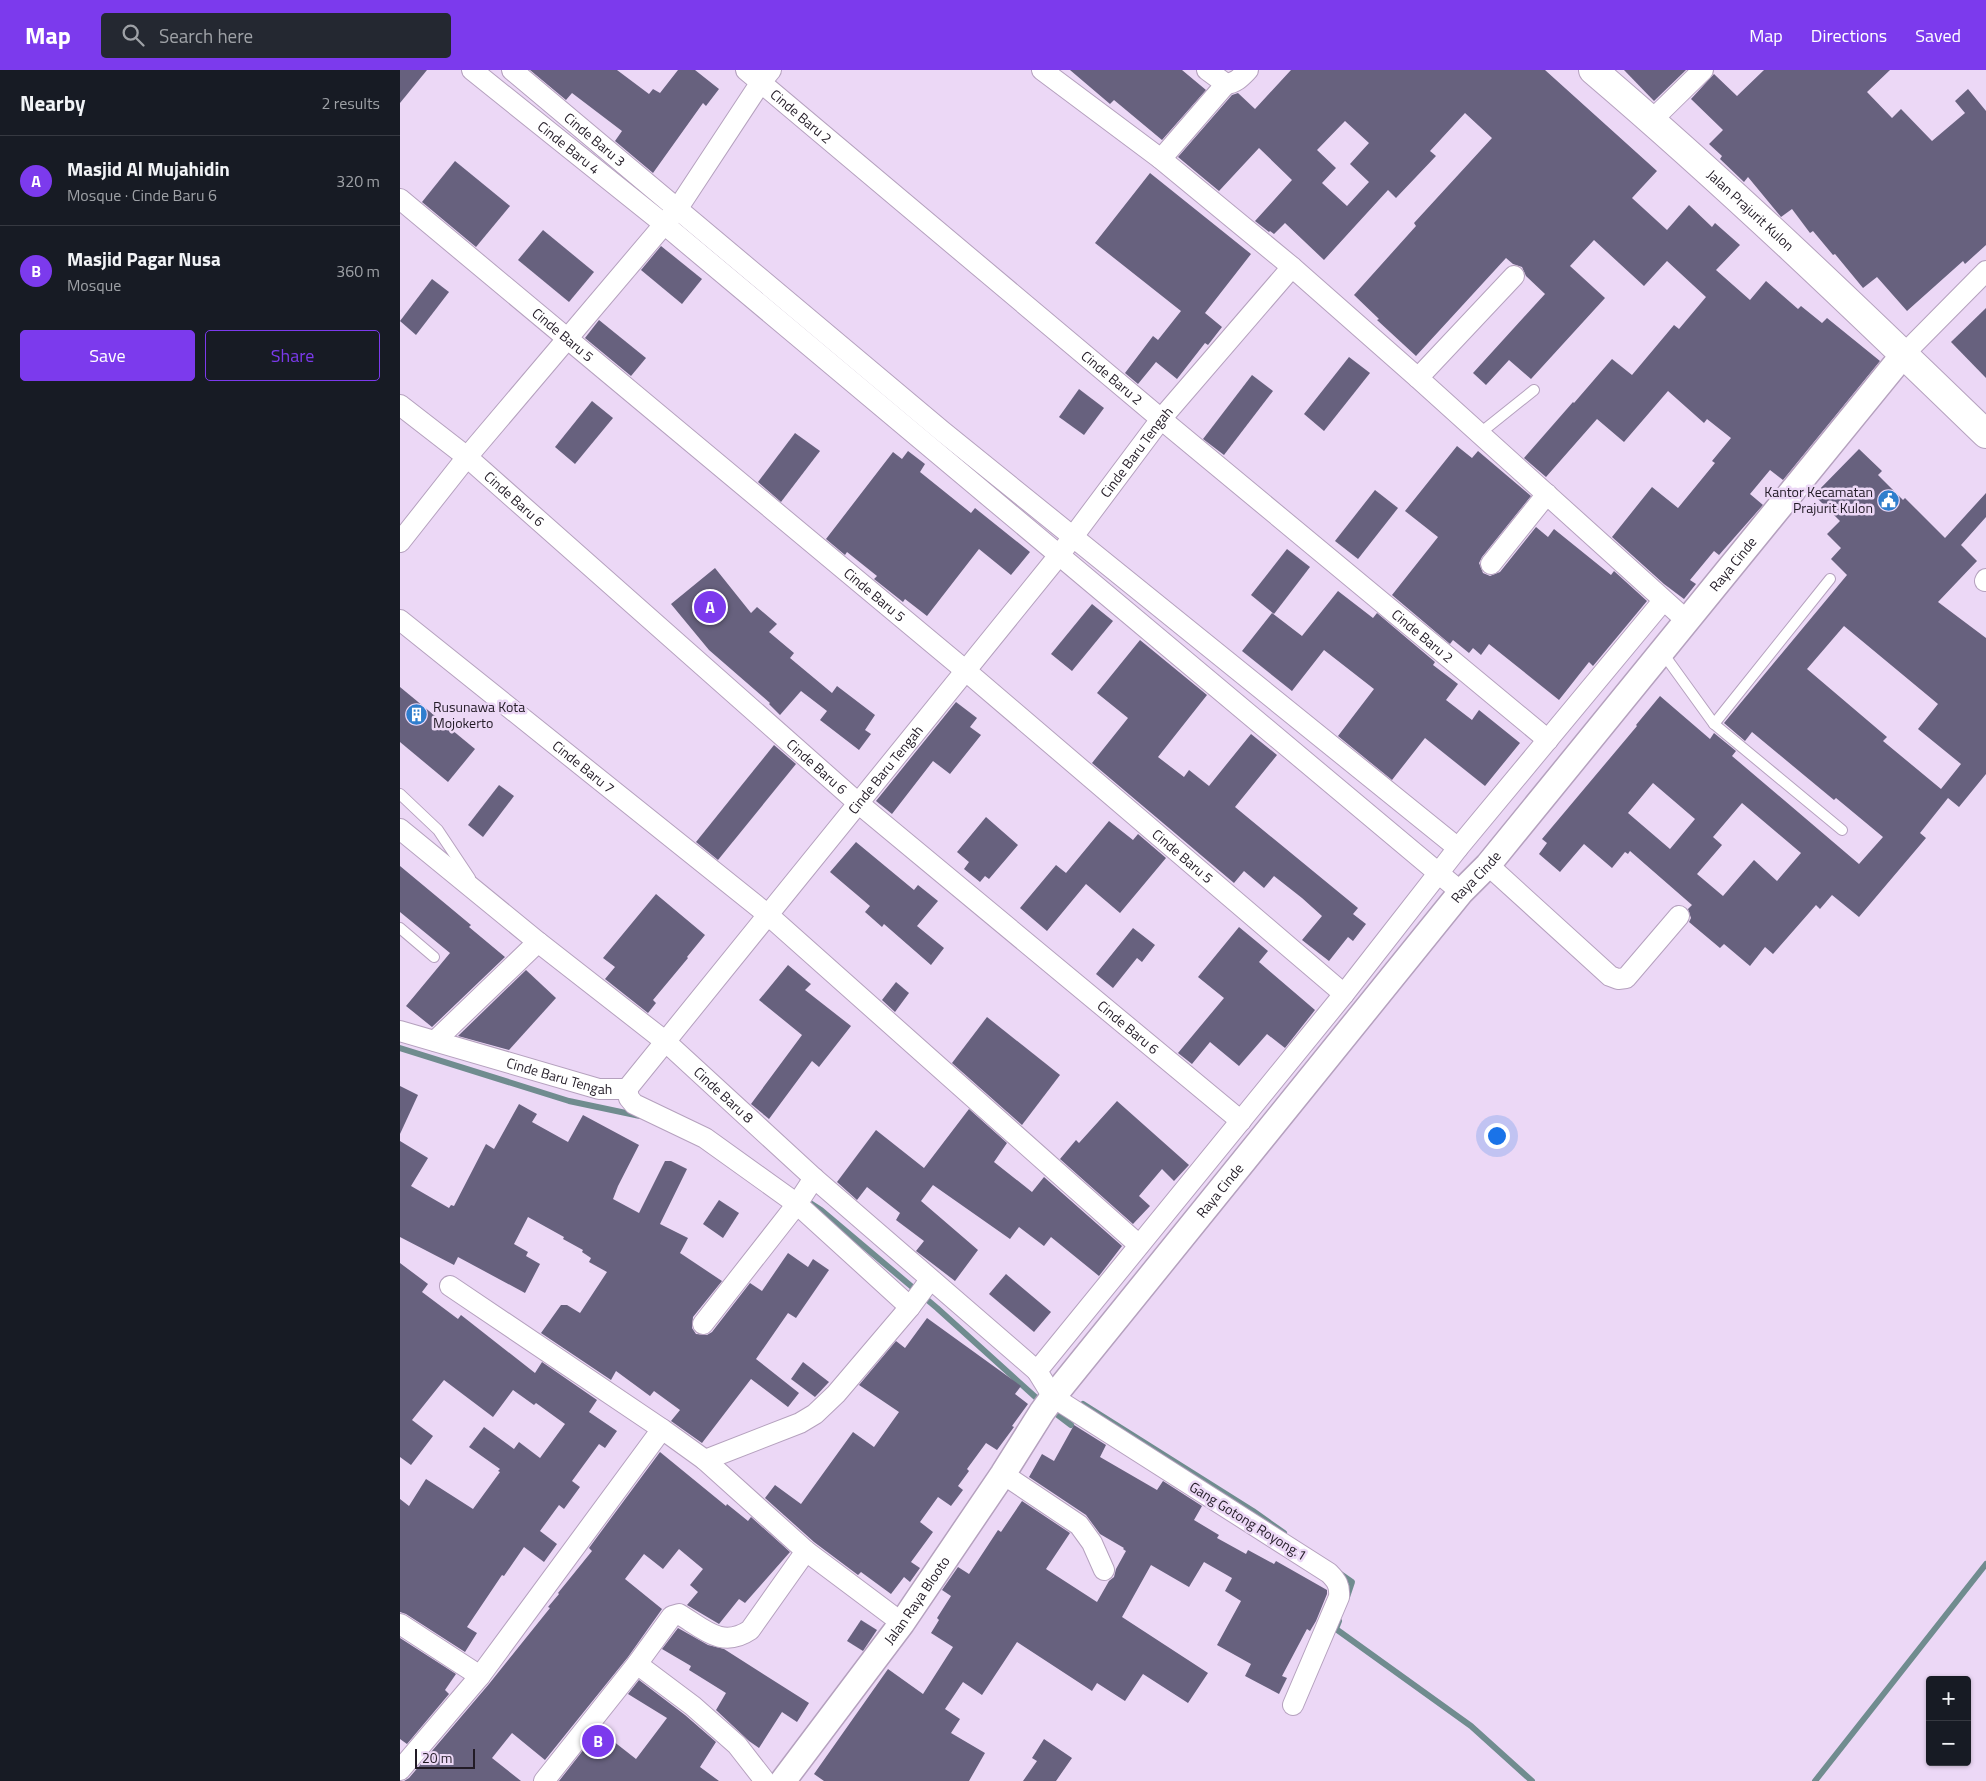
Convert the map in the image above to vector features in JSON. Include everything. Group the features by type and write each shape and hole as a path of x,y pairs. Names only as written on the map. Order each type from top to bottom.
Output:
{"main road":[{"name":"Jalan Prajurit Kulon","path":"1593,70 1652,120 1904,354 1986,434"}],"street":[{"name":"Cinde Baru 4","path":"472,70 664,224 1060,554 1449,883"},
{"name":"Cinde Baru 3","path":"512,70 942,431 1458,848"},
{"path":"1042,70 1161,159 1292,267 1686,620"},
{"path":"1208,70 1226,84"},
{"path":"1161,159 1226,84 1240,79 1248,70"},
{"path":"1652,120 1704,70"},
{"path":"400,542 467,457 678,208 760,74"},
{"name":"Cinde Baru 2","path":"760,74 1162,419 1548,740"},
{"name":"Cinde Baru 5","path":"400,199 966,671 1344,994"},
{"name":"Cinde Baru Tengah","path":"400,1031 599,1090 627,1089 1060,554 1162,419 1292,267"},
{"path":"1904,354 1986,271"},
{"path":"1418,378 1514,276"},
{"name":"Raya Cinde","path":"1045,1392 1139,1245 1344,994 1449,883 1488,865 1904,354"},
{"name":"Cinde Baru 6","path":"400,405 467,457 858,803 1241,1121"},
{"path":"1491,564 1547,494"},
{"name":"Raya Cinde","path":"1045,1392 1449,883 1458,848 1663,601"},
{"name":"Cinde Baru 7","path":"400,620 767,914 1139,1245"},
{"name":"Cinde Baru 8","path":"400,829 483,898 666,1042 805,1192 920,1294 1045,1392"},
{"path":"1488,865 1610,976 1618,979 1626,978 1679,916"},
{"path":"435,1042 538,942"},
{"path":"627,1089 629,1098 634,1104 805,1192 920,1294 836,1394 815,1414 800,1423 705,1460"},
{"path":"703,1324 805,1192"},
{"path":"450,1286 705,1460 806,1551 902,1623"},
{"name":"Jalan Raya Blooto","path":"784,1781 902,1623 1004,1474 1045,1392"},
{"name":"Gang Gotong Royong.1","path":"1045,1392 1330,1573 1336,1580 1340,1587 1339,1597 1293,1705"},
{"path":"400,1770 480,1676 662,1429"},
{"path":"1004,1474 1079,1525 1092,1543 1104,1570"},
{"path":"544,1781 637,1664 674,1614 679,1614 719,1638 730,1639 746,1633 806,1551"},
{"path":"400,1624 480,1676"},
{"path":"637,1664 692,1706 737,1745 764,1781"}],"lane":[{"path":"1479,434 1534,390"},
{"path":"1714,724 1830,579"},
{"path":"1662,652 1714,724 1842,830"},
{"path":"400,794 438,830 483,898"},
{"path":"400,928 434,957"}],"building":[{"path":"400,70 427,70 400,103"},
{"path":"530,70 617,70 649,94 653,89 660,93 678,70 695,70 719,89 706,106 703,103 653,173 615,141 622,131 572,93 566,100"},
{"path":"1070,70 1182,70 1206,90 1162,140 1114,100 1110,104"},
{"path":"1291,70 1545,70 1657,171 1632,198 1667,230 1689,205 1712,227 1715,223 1740,245 1716,270 1750,300 1766,281 1798,309 1801,306 1822,323 1827,318 1880,361 1783,480 1770,470 1750,494 1763,505 1719,555 1714,551 1690,580 1696,584 1684,599 1664,584 1612,537 1652,487 1678,508 1715,463 1712,461 1731,438 1707,419 1704,423 1668,391 1624,442 1597,419 1546,477 1524,458 1612,359 1632,375 1674,325 1679,329 1706,297 1667,261 1644,286 1594,240 1570,266 1605,298 1531,379 1509,360 1486,385 1473,373 1545,294 1526,276 1522,267 1513,264 1506,258 1416,356 1377,320 1379,319 1354,295 1416,226 1414,223 1492,138 1465,113 1430,151 1436,156 1396,198 1388,190 1324,260 1285,223 1274,234 1255,221 1292,180 1259,148 1219,191 1178,157 1232,95 1238,93 1255,109","holes":["1345,121 1369,143 1350,164 1369,182 1347,206 1322,183 1336,168 1317,150"]},
{"path":"1624,70 1686,70 1654,101"},
{"path":"1764,70 1890,70 1867,92 1892,118 1901,109 1932,141 1965,113 1955,101 1968,89 1986,111 1986,245 1965,264 1963,261 1907,311 1877,277 1863,288 1813,231 1810,233 1792,209 1781,217 1748,177 1744,182 1720,159 1722,156 1709,144 1723,130 1691,99 1714,74 1737,96"},
{"path":"455,161 510,206 476,247 422,202"},
{"path":"1150,173 1251,254 1205,313 1222,327 1208,345 1205,343 1177,379 1156,362 1138,384 1125,373 1153,336 1158,340 1181,311 1095,243"},
{"path":"543,230 594,272 569,302 518,260"},
{"path":"661,246 702,279 682,304 641,270"},
{"path":"432,279 449,292 416,335 400,321"},
{"path":"1986,308 1986,378 1951,342"},
{"path":"599,320 646,358 631,376 585,338"},
{"path":"1349,357 1370,373 1324,431 1304,414"},
{"path":"1252,375 1273,391 1224,455 1203,439"},
{"path":"1079,389 1104,408 1084,435 1059,417"},
{"path":"592,401 613,418 575,464 555,447"},
{"path":"795,433 820,451 781,502 758,482"},
{"path":"1457,446 1472,458 1478,451 1531,496 1482,557 1479,563 1483,573 1490,576 1500,572 1536,527 1548,537 1554,529 1611,575 1614,571 1647,601 1593,666 1589,662 1559,700 1489,644 1481,655 1473,648 1469,653 1453,640 1450,644 1392,595 1438,537 1405,511"},
{"path":"1859,449 1882,471 1878,475 1903,500 1905,498 1945,538 1986,493 1986,517 1961,545 1977,561 1938,602 1986,638 1986,774 1959,807 1948,798 1920,833 1926,838 1859,917 1832,895 1820,909 1816,905 1773,954 1765,947 1750,966 1724,944 1720,948 1689,922 1691,918 1688,909 1692,905 1630,851 1628,854 1625,852 1612,868 1584,844 1560,872 1539,854 1547,843 1542,839 1660,696 1710,739 1714,733 1736,751 1732,756 1859,864 1883,837 1836,798 1834,800 1752,732 1745,741 1724,723 1847,575 1831,559 1841,548 1827,534 1840,521 1814,495","holes":["1844,626 1938,704 1918,729 1961,764 1941,789 1883,741 1887,737 1807,669","1653,783 1695,819 1670,849 1628,813","1742,803 1801,853 1777,881 1754,860 1723,896 1697,874 1722,845 1713,837"]},
{"path":"908,451 925,464 920,472 971,513 975,508 1030,552 1011,575 979,549 927,616 905,599 903,602 874,579 877,576 847,552 845,555 826,539 893,452 902,459"},
{"path":"1375,490 1398,508 1358,559 1335,541"},
{"path":"1287,549 1310,567 1274,614 1251,595"},
{"path":"715,568 751,613 757,607 777,624 769,632 794,653 790,658 832,693 837,686 875,715 865,730 871,734 859,750 820,720 827,711 801,691 780,715 770,703 709,650 671,604"},
{"path":"1338,591 1373,618 1377,613 1435,662 1433,665 1458,684 1446,700 1472,720 1479,710 1520,743 1485,786 1425,738 1392,780 1338,736 1374,689 1324,650 1292,691 1242,651 1272,613 1302,636"},
{"path":"1092,604 1113,621 1072,671 1051,654"},
{"path":"1140,640 1207,695 1158,757 1184,777 1189,770 1209,786 1251,734 1277,755 1235,807 1358,908 1353,914 1366,924 1353,941 1348,937 1329,961 1302,940 1322,916 1302,898 1274,876 1264,888 1244,871 1234,883 1092,763 1128,718 1097,693"},
{"name":"Rusunawa Kota Mojokerto","path":"400,687 475,749 448,782 400,742"},
{"path":"956,702 977,718 970,727 981,735 950,774 933,761 892,814 876,801"},
{"path":"774,745 796,764 718,860 696,842"},
{"path":"499,785 514,796 483,837 468,825"},
{"path":"986,817 1018,845 989,879 985,876 980,882 964,869 969,862 957,852"},
{"path":"1109,821 1133,840 1138,834 1166,858 1120,913 1086,884 1047,931 1020,908 1056,865 1066,873"},
{"path":"856,842 914,890 918,885 938,901 917,926 944,948 931,965 884,924 882,927 865,912 870,906 830,872"},
{"path":"400,866 471,925 469,927 505,957 432,1027 406,1006 450,953 400,912"},
{"path":"656,894 705,935 653,1000 656,1003 648,1013 605,979 615,967 603,958"},
{"path":"1239,927 1268,951 1259,962 1315,1010 1285,1048 1267,1034 1239,1066 1210,1042 1192,1064 1178,1053 1224,998 1198,977"},
{"path":"1133,928 1155,945 1142,962 1137,958 1113,988 1096,974"},
{"path":"788,965 811,984 805,990 851,1026 819,1067 812,1061 769,1119 751,1104 802,1035 759,1000"},
{"path":"526,970 556,998 509,1050 458,1036"},
{"path":"896,982 909,993 895,1012 882,1000"},
{"path":"987,1017 1060,1075 1022,1125 952,1063"},
{"path":"400,1086 418,1095 400,1134"},
{"path":"1117,1101 1189,1165 1174,1181 1162,1169 1139,1196 1150,1206 1133,1224 1060,1159 1076,1140 1079,1143"},
{"path":"519,1104 537,1114 532,1122 568,1142 583,1115 639,1145 613,1199 639,1213 665,1161 671,1161 687,1169 660,1224 688,1238 680,1253 722,1281 693,1317 692,1328 696,1334 707,1335 712,1332 750,1283 762,1291 788,1253 808,1267 813,1259 829,1270 796,1318 788,1313 756,1359 799,1393 788,1407 751,1379 702,1443 671,1421 680,1410 654,1391 650,1396 616,1371 611,1380 541,1333 561,1305 567,1305 580,1313 607,1272 589,1262 591,1258 582,1252 583,1250 528,1217 514,1244 528,1252 526,1256 540,1264 525,1293 458,1257 454,1265 400,1237 400,1141 428,1158 411,1186 449,1208 451,1205 454,1206 486,1144 494,1149"},
{"path":"969,1109 1007,1143 994,1162 1032,1192 1044,1177 1122,1246 1099,1276 1051,1237 1044,1246 1019,1227 1010,1239 933,1185 921,1201 978,1250 955,1281 916,1251 924,1241 896,1220 900,1213 867,1187 857,1200 837,1182 876,1130 924,1168"},
{"path":"719,1200 739,1213 723,1238 703,1224"},
{"path":"400,1263 428,1284 422,1292 458,1319 461,1315 535,1373 542,1362 597,1400 589,1412 617,1431 605,1448 599,1444 572,1481 580,1487 564,1509 559,1505 540,1531 557,1544 544,1562 524,1547 504,1576 502,1575 467,1627 477,1633 465,1652 400,1612 400,1499 409,1506 426,1479 473,1509 500,1472 498,1471 500,1469 469,1447 484,1427 514,1449 519,1442 540,1458 565,1424 536,1403 534,1405 513,1390 493,1417 444,1380 412,1420 433,1436 411,1465 400,1457"},
{"path":"1006,1274 1051,1312 1034,1332 989,1294"},
{"path":"927,1318 1021,1386 1015,1394 1028,1404 997,1450 986,1443 967,1469 969,1471 958,1486 963,1490 951,1506 938,1497 920,1522 933,1532 911,1562 920,1568 910,1582 904,1577 891,1594 861,1572 858,1575 814,1542 765,1498 775,1485 801,1504 853,1432 874,1447 899,1412 859,1385 896,1341 905,1348"},
{"path":"803,1362 829,1382 815,1397 791,1379"},
{"path":"1074,1425 1106,1445 1100,1457 1157,1490 1163,1481 1202,1506 1194,1520 1219,1535 1217,1538 1246,1554 1248,1550 1274,1564 1276,1561 1327,1590 1316,1621 1310,1631 1307,1629 1282,1676 1287,1678 1279,1694 1245,1676 1251,1664 1217,1645 1241,1601 1225,1591 1232,1578 1204,1562 1189,1587 1151,1565 1122,1617 1208,1673 1188,1703 1143,1674 1125,1701 1097,1683 1092,1691 1017,1642 982,1695 963,1682 945,1709 960,1719 951,1733 985,1753 969,1781 824,1781 814,1774 888,1669 923,1694 953,1647 931,1633 939,1620 937,1618 951,1596 942,1590 958,1567 969,1574 998,1530 1001,1532 1022,1501 1070,1533 1046,1569 1097,1602 1109,1581 1114,1577 1116,1569 1126,1551 1100,1534 1086,1515 1029,1477 1042,1454 1054,1461"},
{"path":"660,1452 726,1506 727,1504 748,1521 751,1517 790,1552 745,1603 739,1599 719,1624 687,1605 698,1592 690,1585 703,1569 679,1549 663,1569 644,1554 625,1579 662,1609 628,1657 545,1760 512,1733 492,1758 521,1781 404,1781 409,1778 489,1684 550,1608 548,1607 558,1593 592,1551 589,1548"},
{"path":"861,1620 877,1630 863,1651 847,1641"},
{"path":"678,1628 708,1645 724,1649 809,1703 797,1722 782,1712 759,1748 749,1741 716,1710 726,1693 689,1670 691,1666 662,1649"},
{"path":"400,1638 456,1674 445,1690 449,1694 407,1744 400,1739"},
{"path":"639,1680 685,1715 716,1742 700,1767 719,1781 559,1781 599,1730 636,1759 667,1718 628,1694"},
{"path":"1044,1739 1072,1758 1056,1781 1023,1781 1037,1761 1032,1758"}],"waterway":[{"path":"400,1048 569,1101 640,1116"},
{"path":"807,1201 821,1210 937,1308 1042,1403"},
{"path":"1083,1404 1253,1511 1284,1533"},
{"path":"1050,1409 1071,1425"},
{"path":"1815,1781 1986,1564"},
{"path":"1339,1573 1352,1582 1347,1597"},
{"path":"1339,1621 1336,1629 1471,1726 1532,1781"}],"place":[{"name":"Kantor Kecamatan Prajurit Kulon","path":"1889,500"},
{"name":"Masjid Al Mujahidin","path":"710,607"},
{"name":"Rusunawa Kota Mojokerto","path":"417,715"},
{"name":"Masjid Pagar Nusa","path":"598,1741"}]}
